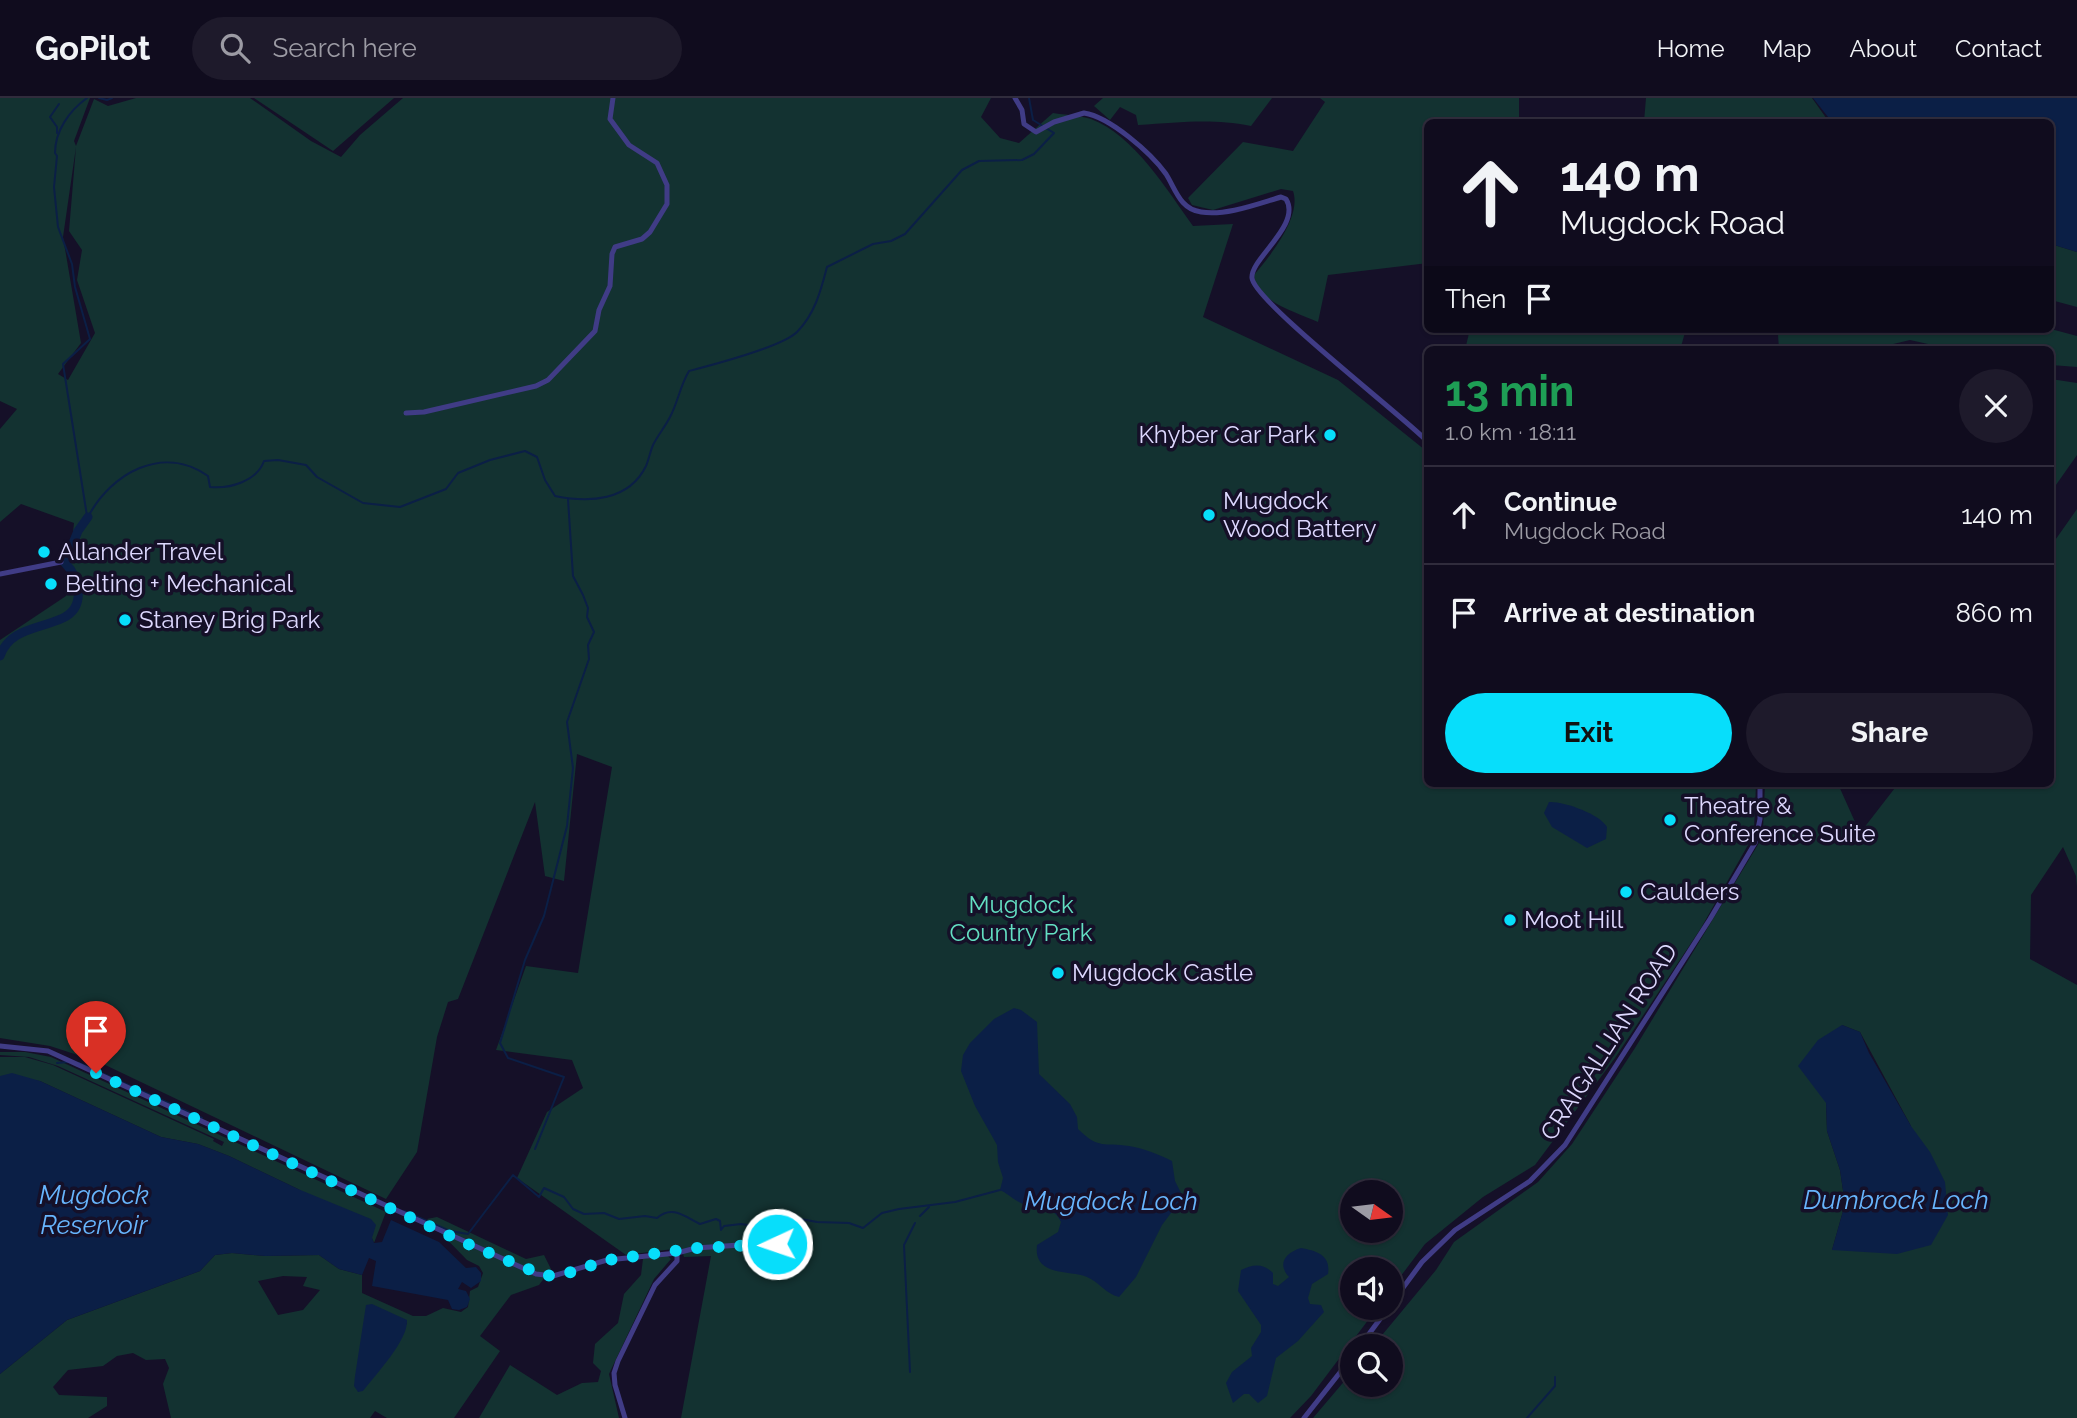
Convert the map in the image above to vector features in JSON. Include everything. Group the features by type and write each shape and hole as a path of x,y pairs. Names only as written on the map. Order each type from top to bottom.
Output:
{"street":[{"path":"406,413 496,397 536,386 548,380 595,331 598,310 610,286 615,247 642,239 667,204 667,185 657,163 629,145 615,129 609,111 613,98"},
{"path":"1016,98 1027,127 1036,132 1051,123 1088,113 1117,130 1151,157 1166,175 1179,198 1193,210 1216,213 1281,197 1286,199 1289,210 1282,229 1253,271 1251,278 1254,286 1289,321 1424,438"},
{"path":"0,575 61,562"},
{"name":"CRAIGALLIAN ROAD","path":"1403,1288 1422,1262 1455,1230 1530,1181 1565,1145 1710,919 1755,843 1760,819 1760,787"},
{"path":"0,1046 48,1051 225,1135 536,1274 553,1276 607,1260 696,1248 799,1241"},
{"path":"625,1418 614,1373 647,1298 677,1261 677,1252"},
{"path":"1304,1418 1340,1372"}],"green space":[{"name":"Mugdock Country Park","path":"0,98 90,98 74,141 76,146 94,99 108,106 136,98 250,98 311,141 341,157 360,135 403,98 991,98 981,117 1000,138 1019,143 1053,113 1091,119 1107,127 1135,150 1193,226 1233,224 1203,317 1338,380 1424,449 1424,787 1756,787 1754,830 1701,928 1615,1058 1535,1165 1483,1197 1425,1244 1403,1273 1403,1257 1340,1257 1340,1320 1368,1320 1358,1334 1340,1334 1340,1357 1311,1396 1290,1418 681,1418 711,1256 684,1257 681,1248 626,1255 517,1178 547,1112 583,1088 572,1060 496,1050 526,966 578,973 612,767 577,754 564,881 545,876 535,802 458,999 448,1002 437,1037 417,1152 386,1199 99,1062 50,1046 0,1038 0,640 66,596 74,523 21,504 0,522 0,429 17,409 0,401","holes":["76,147 69,231 82,250 77,280 95,333 68,380 58,374 81,343 63,237"]},
{"path":"254,98 394,98 333,151"},
{"path":"1103,98 1272,98 1251,126 1208,122 1138,125 1136,115 1120,107 1110,120 1094,106"},
{"path":"1320,98 1519,98 1519,119 1424,119 1424,263 1328,275 1318,322 1270,299 1256,284 1254,275 1276,247 1289,224 1295,201 1293,191 1281,189 1213,210 1192,205 1188,198 1243,142 1293,151 1325,102"},
{"path":"1646,98 1812,98 1827,119 1703,118 1644,119"},
{"path":"2054,245 2077,252 2077,307 2054,301"},
{"path":"2054,330 2077,336 2077,367 2054,365 2054,346 1937,346 1910,340 1885,346 1779,346 1778,334 1774,333 2054,333"},
{"path":"1469,333 1685,333 1681,346 1466,346"},
{"path":"2054,379 2077,383 2077,455 2054,488"},
{"path":"2077,509 2077,887 2076,876 2063,847 2031,895 2030,959 2077,985 2077,1418 1313,1418 1340,1386 1340,1397 1403,1397 1403,1334 1383,1334 1395,1320 1403,1320 1403,1310 1436,1270 1454,1242 1538,1182 1572,1144 1635,1048 1759,843 1763,829 1765,787 1839,787 1860,833 1896,787 2054,787 2054,542","holes":["1842,1025 1860,1032 1911,1126 1832,1250 1845,1204 1840,1170 1827,1131 1826,1103"]},
{"path":"0,1052 25,1052 51,1057 386,1212 374,1243 372,1238 298,1189 229,1156 198,1144 161,1137 40,1081 0,1076 0,1057 25,1057 53,1065 214,1139 213,1141 222,1146 224,1142 58,1066 29,1057 0,1055"},
{"path":"437,1217 526,1259 544,1255 551,1269 539,1285 511,1295 480,1336 500,1351 454,1418 387,1418 375,1411 370,1418 171,1418 163,1384 169,1368 165,1359 146,1360 133,1353 117,1356 103,1366 68,1370 53,1387 59,1395 107,1397 107,1406 88,1418 0,1418 0,1374 67,1320 200,1271 215,1255 319,1255 339,1269 362,1275 362,1293 413,1316 426,1316 443,1308 461,1312 468,1307 470,1291 478,1287 483,1273 479,1266 467,1260 427,1219","holes":["283,1276 307,1277 303,1286 320,1290 303,1310 278,1315 258,1281","369,1305 407,1323 399,1340 358,1392"]},
{"path":"660,1255 671,1259 654,1279 609,1374 619,1418 479,1418 510,1365 557,1395 582,1383 598,1382 601,1371 593,1363 595,1344 618,1323 624,1294 641,1275 643,1259"}],"water":[{"path":"1813,98 2077,98 2077,252 2054,245 2054,119 1830,119"},
{"path":"1549,802 1572,806 1597,817 1607,827 1606,839 1587,848 1552,827 1544,813"},
{"name":"Mugdock Loch","path":"1014,1008 1037,1022 1039,1074 1070,1104 1077,1117 1078,1129 1085,1136 1097,1143 1134,1147 1172,1161 1175,1181 1183,1197 1162,1225 1136,1277 1119,1297 1087,1277 1054,1270 1041,1263 1037,1255 1037,1245 1058,1232 1061,1222 1055,1213 1023,1204 1000,1190 1003,1178 997,1145 975,1106 961,1071 963,1055 970,1043 994,1019"},
{"name":"Dumbrock Loch","path":"1842,1025 1860,1032 1869,1053 1911,1126 1930,1152 1945,1182 1948,1215 1931,1245 1897,1254 1832,1250 1845,1204 1840,1170 1827,1131 1826,1103 1798,1066 1818,1040"},
{"name":"Mugdock Reservoir","path":"12,1073 40,1081 161,1137 198,1144 229,1156 298,1189 371,1219 376,1225 372,1238 374,1243 382,1242 391,1220 439,1242 466,1268 476,1267 481,1273 481,1281 471,1288 462,1282 458,1289 466,1291 470,1299 467,1307 459,1310 452,1309 448,1300 372,1286 376,1261 369,1258 362,1275 339,1269 319,1255 215,1255 200,1271 67,1320 0,1374 0,1076"},
{"path":"1301,1248 1322,1255 1327,1262 1328,1274 1312,1284 1308,1298 1310,1304 1321,1305 1324,1312 1298,1341 1276,1358 1267,1396 1258,1403 1249,1394 1244,1394 1233,1403 1226,1383 1232,1372 1252,1356 1251,1348 1261,1332 1261,1325 1238,1291 1241,1270 1254,1266 1265,1267 1273,1273 1273,1284 1278,1286 1289,1277 1285,1272 1284,1260"},
{"path":"372,1304 407,1320 406,1328 390,1357 363,1391 358,1392 354,1386 366,1305"}],"waterway":[{"path":"87,98 69,115 57,137 54,187 58,227 72,264 75,287 90,339 63,364 87,516"},
{"path":"99,98 112,98"},
{"path":"88,517 98,501 124,476 156,463 191,467 208,476 210,487 234,485 249,479 264,461 278,460 306,465 317,477 363,503 400,507 446,489 458,473 490,460 525,451 537,457 545,480 555,496 594,499 619,493 639,478 646,466 653,445 670,417 689,371 746,355 789,338 797,332 813,310 827,267 873,244 891,241 905,234 962,170 979,161 1022,160 1034,154 1054,133 1033,120 1029,98"},
{"path":"57,133 57,127 50,117 59,104"},
{"path":"535,1149 564,1077 508,1058 500,1043 525,960 544,916 567,826 573,768 567,722 589,659 588,645 594,632 587,617 588,608 573,576 568,499"},
{"path":"0,656 18,635 63,618 75,607 78,600 77,584 65,563 78,531 88,517"},
{"path":"57,1063 67,1062"},
{"path":"79,1063 202,1118"},
{"path":"404,1211 450,1231 468,1234 513,1175 539,1197 544,1188 564,1197 573,1209 584,1214 604,1213 619,1219 645,1216 657,1218 673,1212 700,1224 716,1219 720,1221 721,1230 724,1226 741,1224 761,1227 784,1216 817,1222 849,1223 863,1228 882,1213 955,1202 1000,1190"},
{"path":"920,1216 929,1207"},
{"path":"910,1372 904,1245 915,1223"},
{"path":"1527,1418 1555,1386 1555,1377"}],"place":[{"name":"Khyber Car Park","path":"1330,435"},
{"name":"Mugdock Wood Battery","path":"1209,515"},
{"name":"Allander Travel","path":"44,552"},
{"name":"Belting + Mechanical","path":"51,584"},
{"name":"Staney Brig Park","path":"125,620"},
{"name":"Theatre & Conference Suite","path":"1670,820"},
{"name":"Caulders","path":"1626,892"},
{"name":"Moot Hill","path":"1510,920"},
{"name":"Mugdock Castle","path":"1058,973"}],"route":[{"path":"96,1073 225,1135 536,1274 553,1276 607,1260 696,1248 777,1244"}]}
